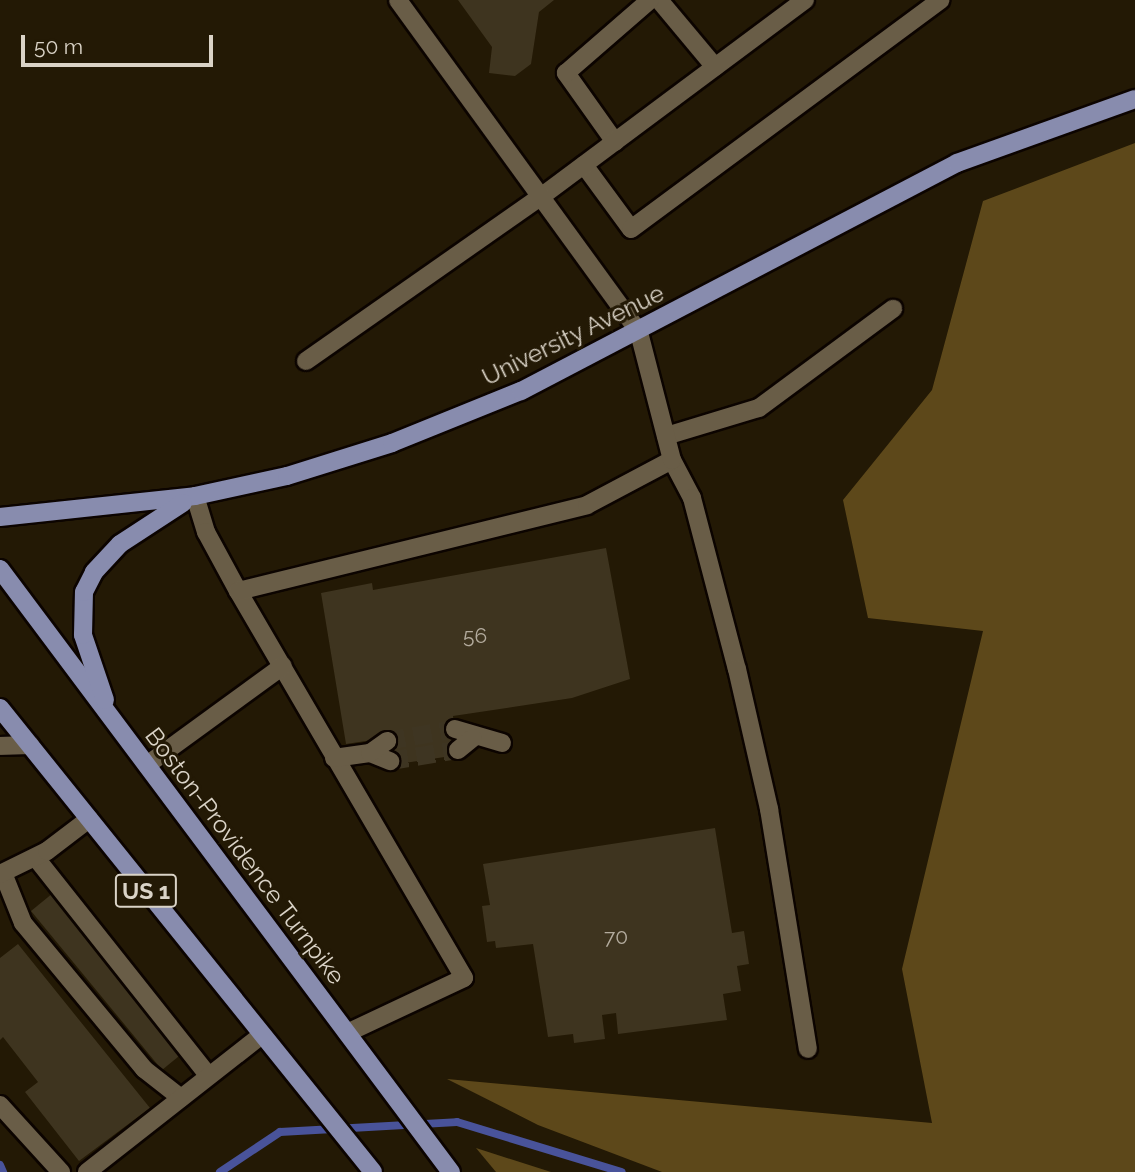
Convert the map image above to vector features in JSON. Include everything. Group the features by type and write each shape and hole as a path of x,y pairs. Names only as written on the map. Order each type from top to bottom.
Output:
{"main road":[{"name":"University Avenue","path":"0,517 195,496 286,476 392,443 521,391 639,332 957,163 1135,99"},
{"path":"112,719 83,635 84,592 94,572 120,544 195,496"},
{"name":"Boston-Providence Turnpike","path":"0,569 447,1166"},
{"name":"US 1","path":"0,708 373,1172"}],"lane":[{"path":"398,0 639,332 672,460 692,498 740,679 769,809 808,1049"},
{"path":"615,142 566,73 650,0"},
{"path":"659,0 715,67"},
{"path":"306,361 542,196 804,0"},
{"path":"584,165 631,229 940,0"},
{"path":"666,436 759,408 893,309"},
{"path":"238,591 587,505 672,460"},
{"path":"195,496 206,532 238,591 464,978 347,1033"},
{"path":"147,765 283,666"},
{"path":"455,730 472,738 502,743"},
{"path":"458,750 472,738"},
{"path":"334,758 370,753 387,741"},
{"path":"0,746 30,746"},
{"path":"370,753 390,761"},
{"path":"89,819 36,858 1,874 23,923 144,1069 181,1098"},
{"path":"36,858 208,1075"},
{"path":"87,1172 262,1034"},
{"path":"0,1105 61,1172"}],"shaded area":[{"path":"1135,143 1135,1172 662,1172 538,1125 447,1079 932,1123 902,969 983,631 868,618 843,500 932,390 983,201"},
{"path":"476,1148 551,1172 496,1172"}],"building":[{"path":"458,0 554,0 539,12 531,64 515,76 489,73 492,47"},
{"path":"606,548 630,679 572,698 453,716 458,755 391,765 386,738 346,744 321,593 372,583 373,590"},
{"path":"715,828 732,933 744,931 749,964 737,966 741,991 723,994 727,1020 618,1034 616,1013 602,1015 605,1039 574,1043 573,1034 548,1037 533,944 496,948 495,941 487,942 482,906 490,905 483,864"},
{"path":"53,893 184,1052 162,1070 31,911"},
{"path":"18,944 150,1108 79,1161 25,1092 38,1082 3,1037 0,1040 0,958"}],"waterway":[{"path":"220,1172 280,1132 457,1122 622,1172"},
{"path":"0,1165 3,1172"}],"tunnel":[{"path":"387,741 455,729"},
{"path":"390,761 458,750"}]}
